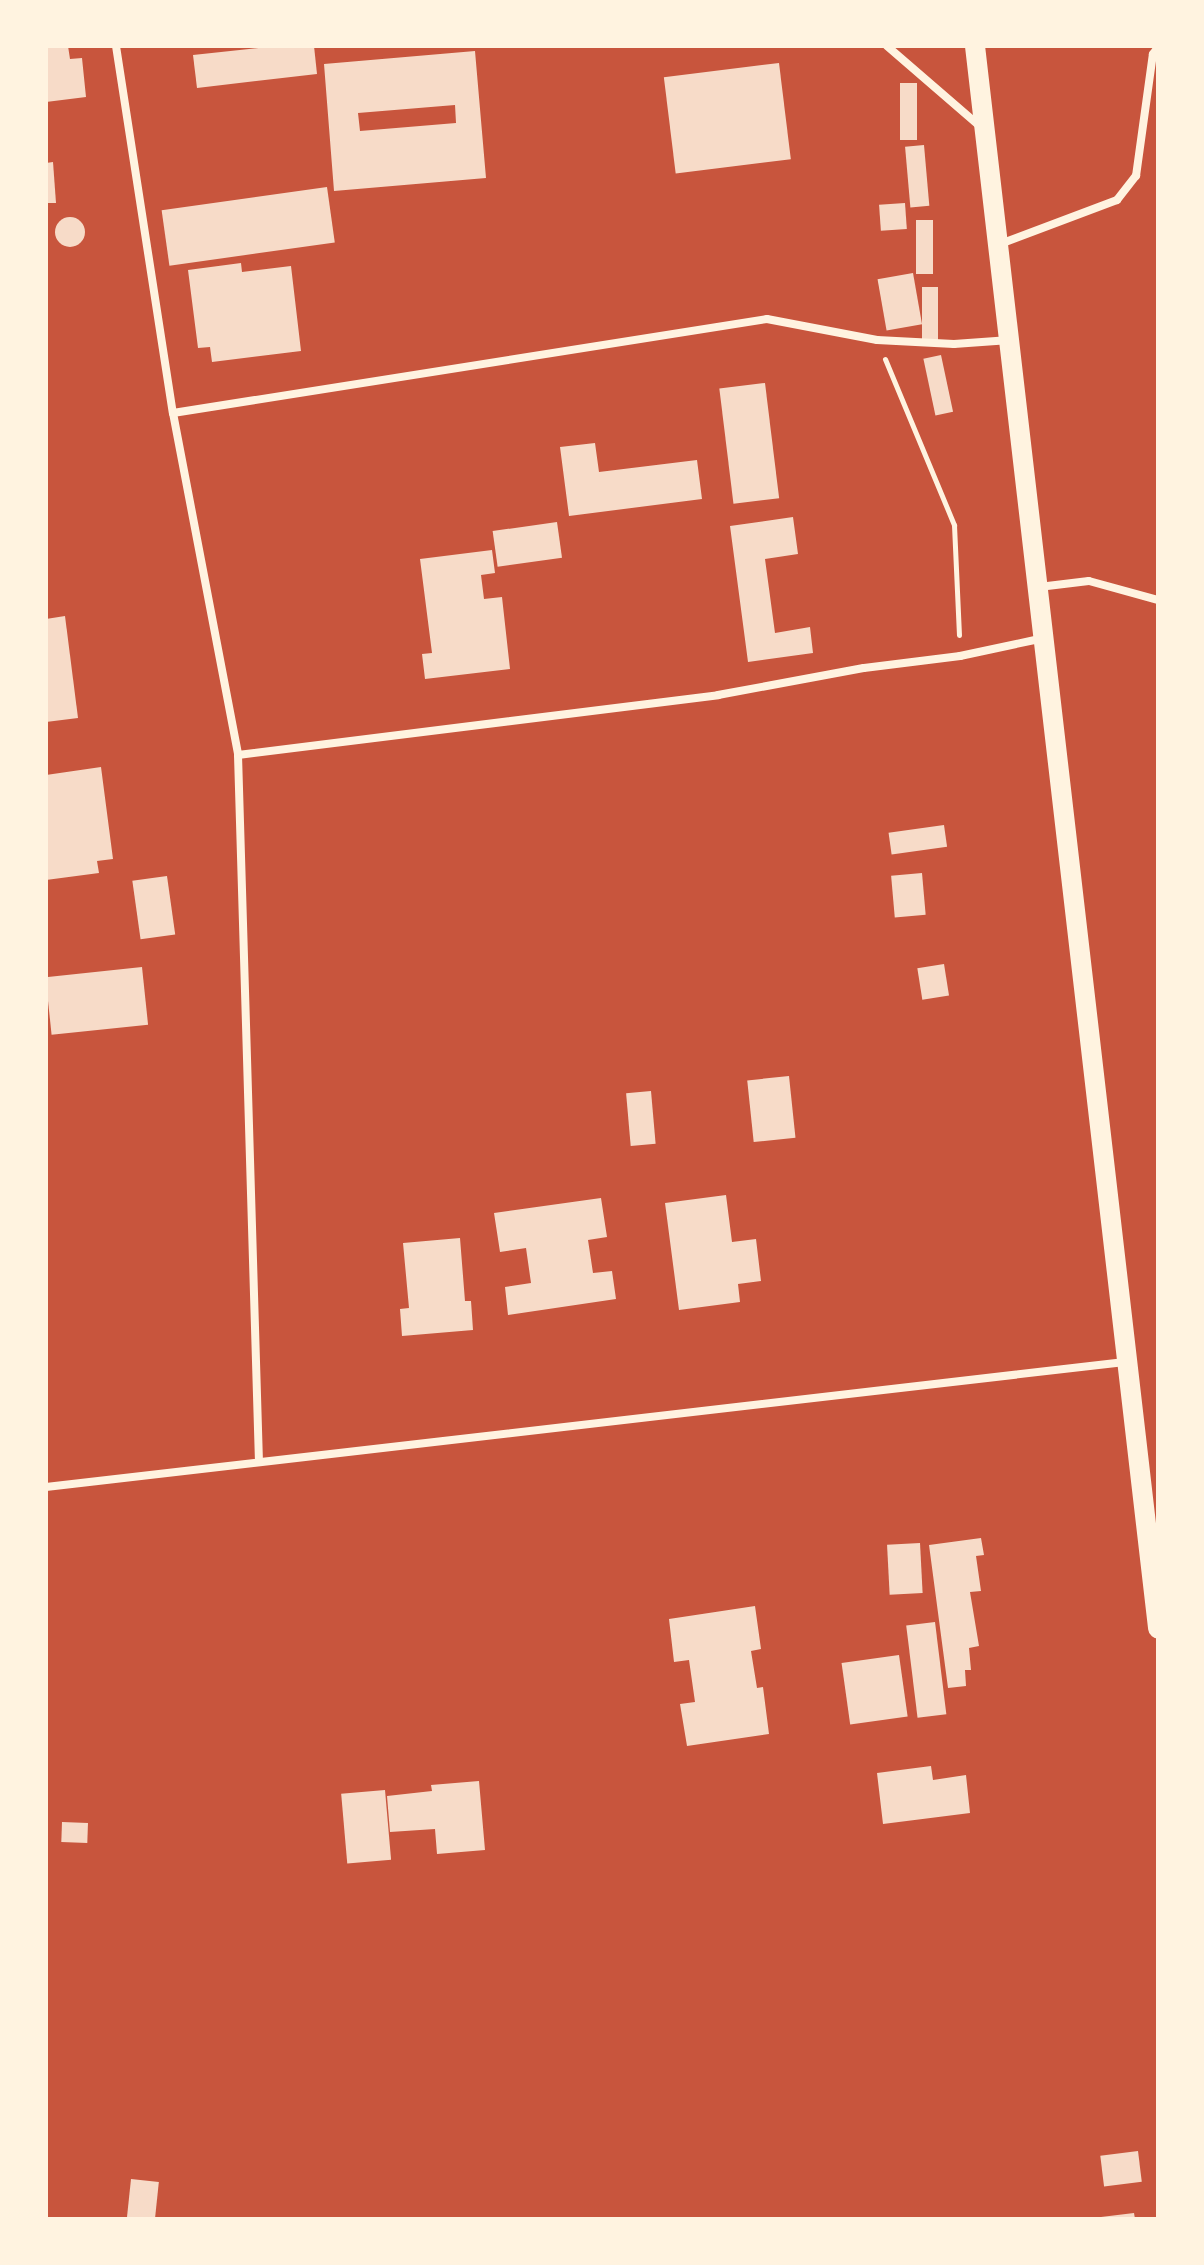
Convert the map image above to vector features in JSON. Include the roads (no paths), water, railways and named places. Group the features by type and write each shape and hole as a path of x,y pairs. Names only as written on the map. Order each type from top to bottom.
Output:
{"main road":[{"path":"975,46 1158,1628"}],"street":[{"path":"116,46 173,413 238,755 259,1462"},
{"path":"887,46 985,131"},
{"path":"999,244 1117,200 1136,176 1153,54 1158,47"},
{"path":"173,413 767,319 877,340 954,344 1010,340"},
{"path":"1038,587 1089,581 1158,600"},
{"path":"238,755 718,695 864,668 960,656 1044,638"},
{"path":"46,1487 1126,1362"}]}
